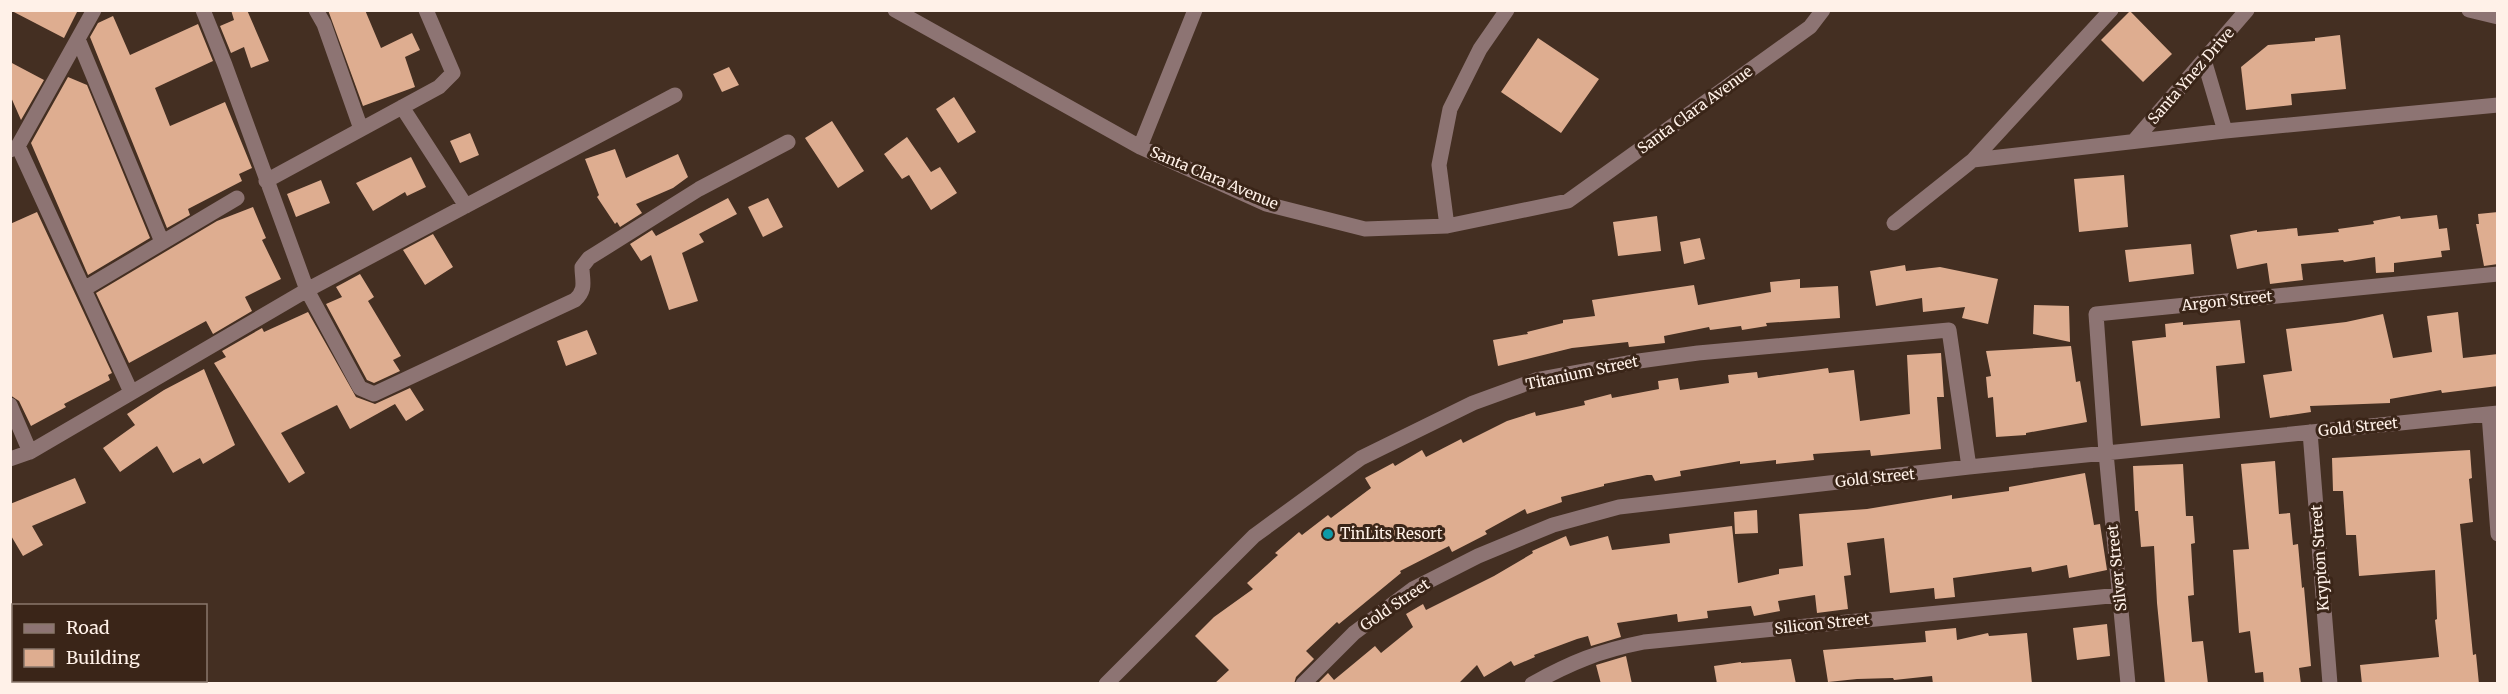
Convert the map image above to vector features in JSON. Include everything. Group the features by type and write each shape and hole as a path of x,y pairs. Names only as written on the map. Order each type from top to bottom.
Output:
{"street":[{"path":"94,10 14,148 84,289 131,392"},
{"path":"203,10 225,64 307,290 360,388 374,394 575,300 582,294 584,283 582,267 589,258 699,189 788,142"},
{"path":"316,10 324,24 361,129"},
{"path":"266,181 439,87 453,72 426,10"},
{"name":"Santa Clara Avenue","path":"895,10 1140,147 1266,204 1365,229 1447,226 1568,201 1810,27 1823,10"},
{"path":"1140,147 1195,10"},
{"path":"1447,226 1438,165 1450,109 1480,49 1507,10"},
{"path":"1894,223 1973,160 2111,10"},
{"name":"Santa Ynez Drive","path":"2134,141 2247,10"},
{"path":"2469,10 2498,17"},
{"path":"78,39 162,242"},
{"path":"2204,60 2225,131"},
{"path":"10,459 30,452 307,290 675,95"},
{"path":"1973,160 2225,131 2498,105"},
{"path":"402,107 466,206"},
{"path":"84,289 237,198"},
{"name":"Argon Street","path":"2106,453 2096,314 2498,274"},
{"name":"Titanium Street","path":"1106,684 1254,536 1361,458 1473,403 1536,380 1698,353 1949,330 1969,467"},
{"path":"10,405 30,452"},
{"path":"2493,413 2498,534"},
{"name":"Gold Street","path":"1303,684 1354,633 1413,589 1478,556 1553,525 1620,507 1969,467 2493,413"},
{"name":"Krypton Street","path":"2310,432 2330,684"},
{"name":"Silver Street","path":"2106,453 2128,684"},
{"name":"Silicon Street","path":"1532,684 1567,665 1606,649 1644,642 2120,595"}],"building":[{"path":"10,10 78,10 64,38"},
{"path":"231,10 247,10 269,61 251,68 244,47 231,53 220,26 234,20"},
{"path":"328,10 365,10 381,48 412,33 420,50 405,57 415,87 363,106"},
{"path":"2130,11 2172,54 2143,82 2101,40"},
{"path":"113,16 130,55 198,24 213,61 155,88 170,126 225,102 252,168 239,174 242,181 188,209 190,215 167,228 90,37 98,23"},
{"path":"2340,35 2346,89 2291,94 2292,105 2246,110 2241,67 2268,45 2315,41 2315,38"},
{"path":"1538,38 1599,79 1561,133 1501,92"},
{"path":"10,62 44,80 21,120 10,95"},
{"path":"729,67 739,85 722,92 713,74"},
{"path":"68,77 87,85 150,238 88,275 31,143"},
{"path":"954,97 976,132 958,143 936,109"},
{"path":"832,121 864,171 838,188 805,138"},
{"path":"470,133 479,155 460,163 450,141"},
{"path":"907,137 931,172 940,167 957,193 931,210 909,175 902,179 884,154"},
{"path":"615,149 626,178 678,154 688,177 673,188 636,204 642,213 620,227 617,222 615,224 597,197 599,195 585,159"},
{"path":"411,157 426,187 407,196 405,192 373,211 356,183"},
{"path":"2124,175 2128,227 2079,232 2074,179"},
{"path":"321,180 330,203 296,217 287,194"},
{"path":"728,198 737,214 699,234 704,242 682,253 698,301 669,310 651,255 641,261 630,244 652,230 656,236"},
{"path":"768,198 783,227 763,237 748,207"},
{"path":"253,207 266,238 262,240 281,279 245,297 252,311 213,334 206,321 129,363 96,293 217,221"},
{"path":"37,212 112,373 108,375 110,380 64,404 66,407 31,426 19,401 10,395 10,224"},
{"path":"2498,212 2498,264 2484,266 2476,224 2479,224 2478,214"},
{"path":"2437,215 2439,229 2447,228 2450,250 2441,251 2442,257 2394,263 2394,272 2376,273 2375,257 2344,262 2343,260 2301,264 2303,280 2270,284 2267,263 2237,269 2230,235 2257,230 2257,232 2297,228 2298,236 2339,232 2338,229 2374,224 2373,221 2400,216 2401,219"},
{"path":"1657,216 1661,251 1618,256 1613,222"},
{"path":"433,234 453,267 425,285 403,250"},
{"path":"1700,238 1705,259 1684,264 1680,242"},
{"path":"2191,244 2194,274 2129,282 2125,250"},
{"path":"1905,265 1906,271 1940,267 1998,279 1988,324 1962,318 1965,307 1923,312 1922,298 1876,306 1870,271"},
{"path":"360,274 374,297 368,301 401,356 393,360 400,371 374,383 367,380 326,304 342,297 336,287"},
{"path":"1800,279 1800,288 1838,286 1840,318 1766,323 1767,326 1742,330 1741,326 1710,330 1709,327 1664,336 1665,343 1629,347 1628,342 1572,348 1498,366 1493,340 1528,334 1527,332 1563,323 1563,320 1595,316 1592,300 1694,285 1698,305 1771,292 1770,282"},
{"path":"2034,305 2069,306 2070,342 2033,334"},
{"path":"308,312 356,397 375,404 410,388 424,410 406,421 395,404 350,429 337,405 281,433 305,473 289,483 214,363 226,357 222,351 262,328 264,332"},
{"path":"2458,312 2463,358 2498,354 2498,386 2442,393 2441,390 2390,399 2390,403 2310,406 2311,412 2270,418 2263,375 2292,371 2286,329 2346,322 2383,314 2393,358 2432,352 2427,316"},
{"path":"2240,320 2245,363 2216,366 2220,418 2141,426 2132,341 2166,337 2165,324 2183,322 2183,325"},
{"path":"587,330 597,354 566,366 557,341"},
{"path":"2071,346 2076,382 2080,381 2087,422 2026,433 2026,435 1996,437 1993,397 1988,398 1986,377 1991,376 1986,351"},
{"path":"1941,353 1944,397 1937,397 1941,449 1871,456 1870,450 1813,454 1814,460 1776,464 1776,460 1740,464 1740,461 1680,471 1681,476 1655,481 1652,475 1647,475 1604,484 1604,486 1561,497 1562,502 1527,514 1525,509 1485,531 1487,534 1452,552 1449,546 1400,571 1401,573 1339,624 1337,622 1306,651 1314,659 1296,677 1294,684 1214,684 1229,670 1195,636 1214,617 1253,589 1247,583 1278,555 1275,553 1299,532 1302,535 1328,515 1331,518 1371,488 1365,478 1393,463 1395,466 1422,450 1426,457 1461,439 1463,443 1507,421 1535,412 1536,416 1585,405 1584,401 1611,394 1612,398 1659,389 1658,381 1678,378 1680,390 1729,383 1728,375 1757,372 1758,378 1828,368 1829,373 1854,370 1860,421 1910,414 1907,355"},
{"path":"204,369 235,445 203,464 200,458 173,473 157,446 120,472 103,448 135,425 127,414 164,390"},
{"path":"2470,450 2472,478 2469,479 2473,522 2460,524 2473,655 2476,654 2479,684 2362,684 2360,665 2439,657 2435,620 2437,619 2435,570 2359,576 2356,535 2346,535 2343,491 2333,491 2332,458"},
{"path":"2275,461 2279,514 2290,513 2293,545 2298,544 2302,588 2304,587 2311,666 2299,668 2301,684 2264,684 2263,672 2255,673 2250,631 2239,633 2233,550 2249,549 2241,464"},
{"path":"2183,464 2186,516 2193,516 2195,543 2191,544 2194,595 2188,596 2192,642 2203,641 2208,684 2165,684 2154,546 2141,547 2138,511 2135,511 2133,466"},
{"path":"2085,473 2094,525 2100,524 2107,570 2069,578 2067,565 2032,572 2031,567 1953,578 1955,597 1935,599 1934,588 1890,593 1884,538 1847,543 1851,575 1844,576 1848,609 1817,613 1815,595 1778,601 1780,611 1754,616 1751,606 1707,611 1708,618 1678,622 1677,614 1617,623 1621,637 1591,646 1588,636 1577,639 1534,655 1535,657 1514,666 1511,661 1484,677 1477,665 1458,684 1317,684 1328,673 1334,680 1375,646 1381,653 1413,627 1406,614 1423,604 1426,610 1494,576 1533,553 1532,551 1566,536 1570,546 1608,536 1612,550 1670,543 1669,534 1732,526 1738,583 1779,574 1779,569 1803,566 1799,514 1867,509 1952,495 1952,499 2009,491 2009,487"},
{"path":"75,478 86,503 32,526 43,545 23,556 10,534 10,504"},
{"path":"1757,510 1758,533 1735,534 1734,512"},
{"path":"2107,624 2110,656 2077,660 2073,628"},
{"path":"1956,628 1957,640 1988,633 1989,636 2027,633 2032,684 1933,684 1932,676 1894,680 1893,678 1857,679 1828,682 1823,650 1926,642 1925,631"},
{"path":"1626,656 1632,684 1601,684 1596,665"},
{"path":"1791,659 1796,684 1717,684 1714,666"}],"place":[{"name":"TinLits Resort","path":"1328,534"}]}
